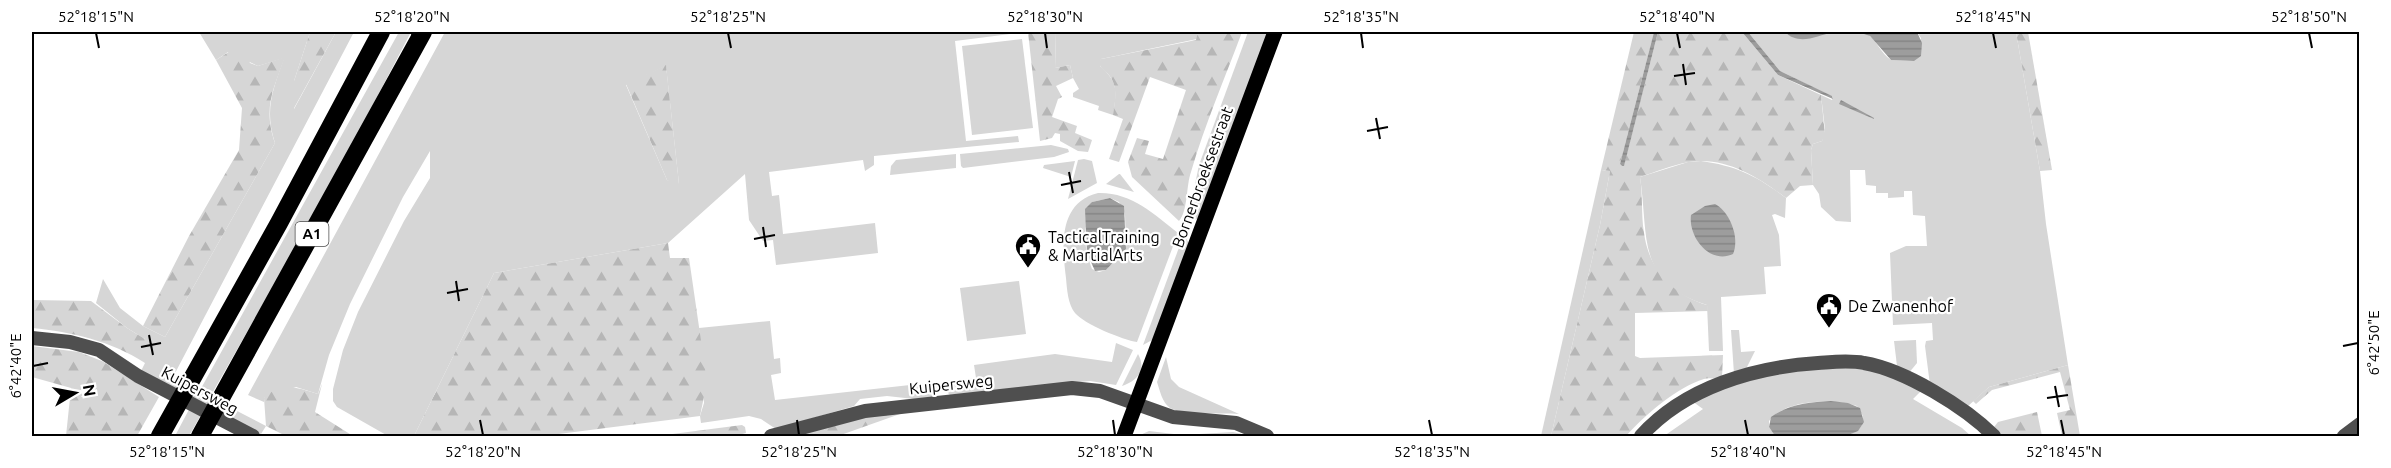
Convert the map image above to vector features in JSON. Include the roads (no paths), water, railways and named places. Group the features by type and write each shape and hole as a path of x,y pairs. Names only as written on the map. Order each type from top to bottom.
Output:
{"highway":[{"name":"A1","path":"160,436 273,234 381,32"},
{"name":"A1","path":"200,436 423,32"}],"main road":[{"name":"Bornerbroeksestraat","path":"1124,436 1275,32"}],"street":[{"name":"Kuipersweg","path":"32,338 70,342 99,350 138,376 253,436"},
{"path":"1641,436 1672,410 1712,387 1768,369 1837,362 1865,363 1898,374 1943,397 1979,422 1994,436"},
{"name":"Kuipersweg","path":"771,436 865,411 1072,388 1100,391 1173,417 1236,423 1268,436"},
{"path":"2344,436 2360,424"}],"place":[{"name":"TacticalTraining & MartialArts","path":"1028,269"},
{"name":"De Zwanenhof","path":"1829,329"}]}
